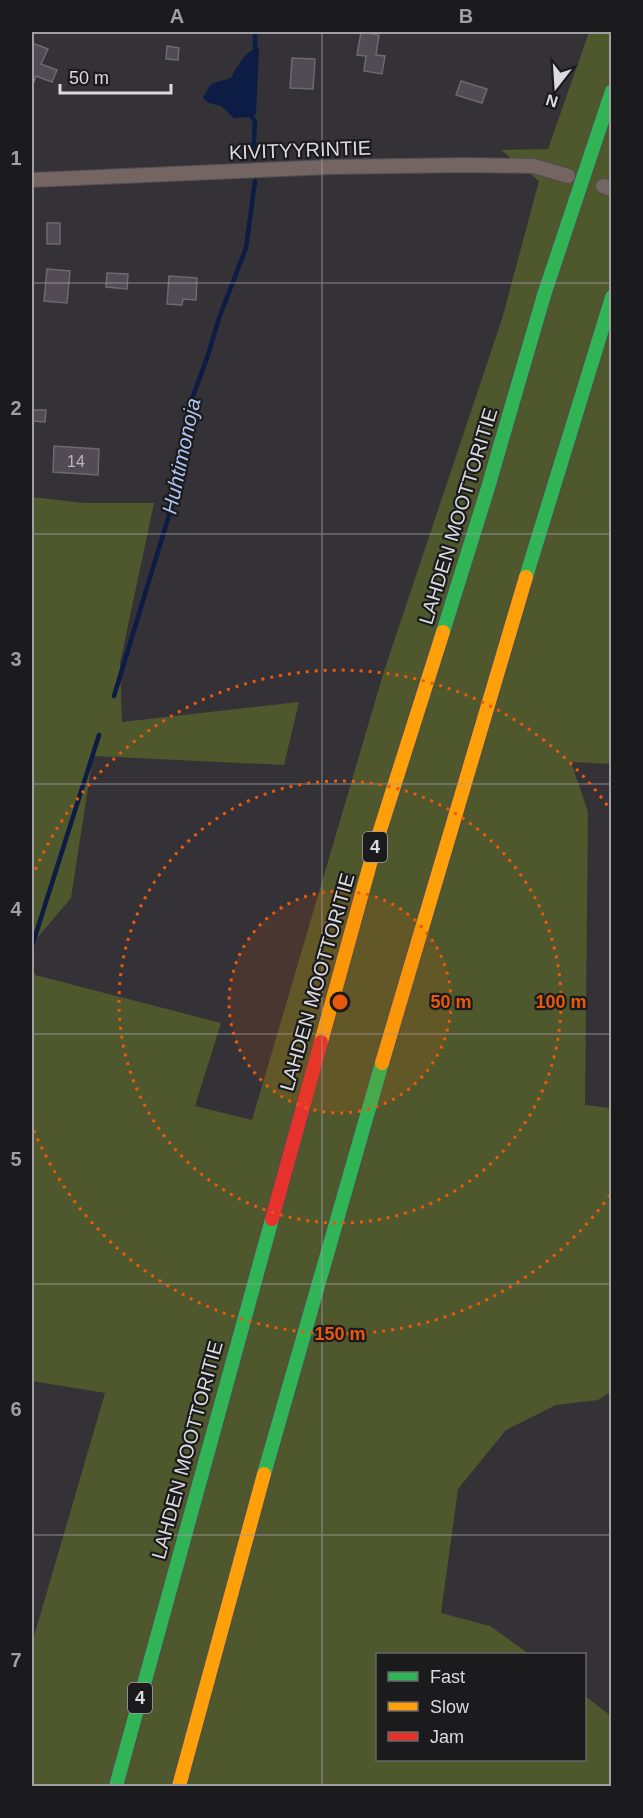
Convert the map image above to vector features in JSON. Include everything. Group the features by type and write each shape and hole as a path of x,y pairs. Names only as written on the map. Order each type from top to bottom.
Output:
{"highway":[{"name":"LAHDEN MOOTTORITIE","path":"116,1786 375,846 487,491 544,295 612,91"},
{"path":"179,1786 259,1493 438,868 612,297"}],"street":[{"name":"KIVITYYRINTIE","path":"32,180 330,167 467,165 534,166 568,176"}],"green space":[{"path":"589,32 611,32 611,764 571,762 588,812 585,1105 611,1108 611,1392 598,1400 556,1405 506,1430 458,1489 441,1613 490,1626 528,1653 376,1653 376,1761 586,1761 586,1697 611,1716 611,1786 32,1786 32,1643 105,1393 32,1381 32,963 35,975 221,1023 195,1106 252,1120 384,671 502,319 539,181 501,150 548,149"},
{"path":"32,497 84,503 154,503 120,663 122,722 299,702 284,765 93,756 71,898 32,944"}],"water":[{"path":"259,47 256,114 252,117 234,118 221,106 209,103 203,98 211,84 231,78 246,55"}],"building":[{"path":"361,32 379,35 376,55 385,56 382,74 364,71 366,56 357,55"},
{"path":"32,43 48,49 41,64 57,70 52,82 36,76 32,87"},
{"path":"167,46 179,48 178,60 166,59"},
{"path":"292,58 315,59 313,89 290,88"},
{"path":"461,81 487,89 482,103 456,95"},
{"path":"47,223 60,223 60,244 47,244"},
{"path":"47,269 70,271 67,303 44,301"},
{"path":"107,273 128,274 127,289 106,287"},
{"path":"169,276 197,278 196,300 183,299 182,305 167,304"},
{"path":"32,410 46,410 45,422 32,421"},
{"path":"54,446 99,449 98,475 53,472"}],"waterway":[{"path":"255,32 255,48"},
{"name":"Huhtimonoja","path":"252,117 255,122 253,159"},
{"name":"Huhtimonoja","path":"114,696 173,502 189,407 246,248 255,181"},
{"name":"Huhtimonoja","path":"32,946 99,735"}],"traffic: fast":[{"path":"443,632 544,295 612,91"},
{"path":"526,577 612,297"},
{"path":"264,1474 382,1063"},
{"path":"116,1786 272,1219"}],"traffic: slow":[{"path":"382,1063 526,577"},
{"path":"321,1042 375,846 443,632"},
{"path":"179,1786 264,1474"}],"traffic: jam":[{"path":"272,1219 321,1042"}]}
